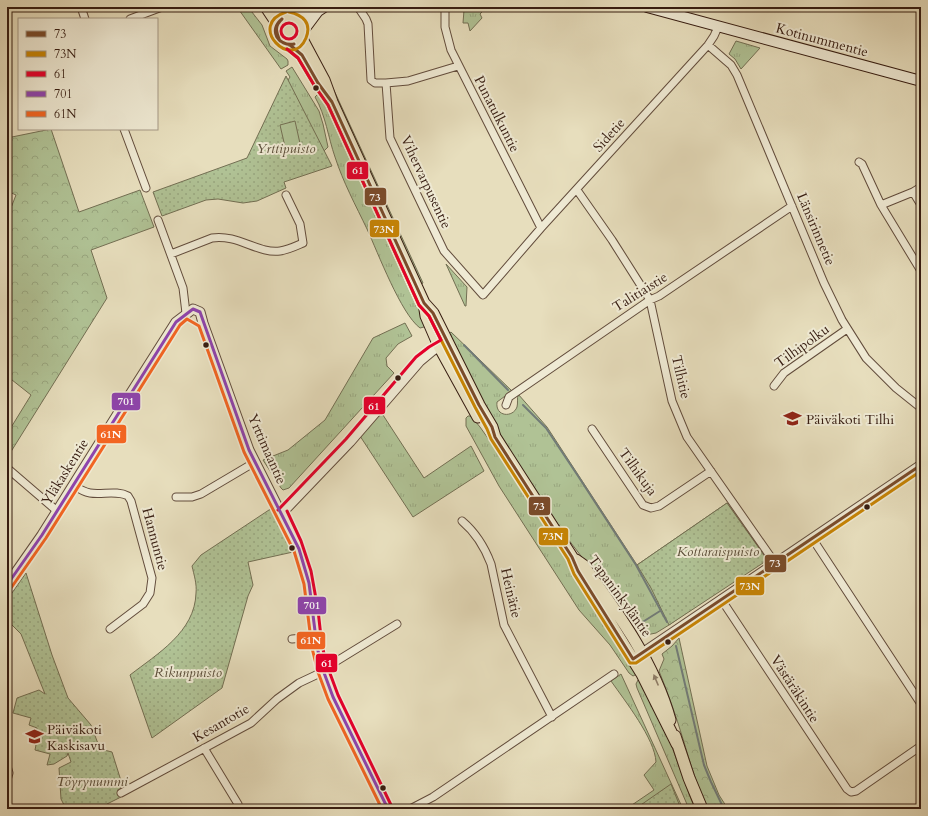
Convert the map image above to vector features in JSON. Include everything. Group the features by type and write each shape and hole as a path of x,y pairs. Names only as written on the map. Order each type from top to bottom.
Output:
{"main road":[{"path":"266,7 277,25"},
{"path":"276,7 299,22 302,34"},
{"name":"Kotinummentie","path":"647,7 921,81"},
{"path":"321,9 302,34 298,42 290,45 283,43 278,39 276,32 277,25 282,19 291,18 321,9"},
{"name":"Tapaninkyläntie","path":"302,34 424,303 433,313 443,344 492,427 495,437 572,557 583,565 616,611 638,656 651,668 668,712 677,744 702,809"},
{"name":"Tapaninkyläntie","path":"290,45 302,55 318,83 332,102"}],"street":[{"path":"81,7 85,18"},
{"path":"133,18 162,7"},
{"path":"358,7 368,24 372,80 375,83 408,82 458,66"},
{"name":"Punatulkuntie","path":"445,7 446,27 451,50 541,228"},
{"name":"Sidetie","path":"483,295 541,228 708,45 718,27"},
{"name":"Länsirinnetie","path":"708,45 730,65 737,75 824,283 847,329 866,358 896,388 921,408"},
{"name":"Vihervarpusentie","path":"386,83 390,138 444,252 483,295"},
{"path":"124,130 146,188"},
{"path":"859,162 862,164 880,205 921,271"},
{"path":"880,205 913,192 921,187"},
{"name":"Tilhitie","path":"577,190 612,240 650,300 672,401 687,437 775,563"},
{"path":"913,192 921,205"},
{"path":"171,254 218,237 230,238 274,252 289,249 303,243 300,224 286,195"},
{"name":"Talitiaistie","path":"506,406 509,397 650,300 659,296 792,206"},
{"path":"158,220 183,288 186,313"},
{"name":"Yrttimaantie","path":"186,313 193,309 200,312 255,463 282,513 296,543 306,572 313,611 315,637 323,670 333,696 388,809"},
{"name":"Yläkaskentie","path":"7,585 57,511 176,322 186,313"},
{"name":"Tilhipolku","path":"774,386 784,373 847,329"},
{"path":"282,513 350,442 420,361 443,344"},
{"name":"Tilhikuja","path":"592,430 643,505 651,508 659,506 711,471"},
{"path":"176,497 192,497 201,494 255,463"},
{"path":"7,468 57,511"},
{"path":"638,656 812,538 920,468"},
{"name":"Hannuntie","path":"73,485 82,491 91,493 121,494 128,496 131,501 151,572 152,585 143,604 110,629"},
{"name":"Heinätie","path":"462,521 471,529 488,556 504,625 552,716"},
{"path":"812,538 921,704"},
{"name":"Västäräkintie","path":"721,599 828,763 847,789 851,792 856,791 921,746"},
{"name":"Kesantotie","path":"124,792 251,723 299,683 316,675 396,624"},
{"path":"292,639 315,637"},
{"path":"410,809 433,797 614,674"},
{"path":"204,748 238,804"},
{"path":"7,766 9,773 7,780"}],"green space":[{"path":"237,7 248,7 262,25 270,46 287,59 288,65 281,69"},
{"path":"469,7 484,7 484,10 480,14 482,18 470,31 468,23 463,23 464,10 469,11"},
{"path":"736,41 760,48 741,69 735,59 729,54"},
{"path":"292,67 319,111 323,124 328,147 315,156 291,106 288,80 290,77 286,71"},
{"name":"Yrttipuisto","path":"286,76 332,166 284,182 286,188 257,201 243,203 218,199 206,200 162,216 153,192 247,158"},
{"path":"332,86 423,283 420,285 330,87"},
{"path":"319,93 327,103 428,326 420,328 413,321 405,310 390,282 338,166 319,104 315,97"},
{"path":"295,121 301,148 286,151 280,125"},
{"path":"51,130 79,212 140,190 154,227 91,250 107,298 7,458 7,434 31,395 7,376 7,218 16,195 7,191 7,138"},
{"path":"446,264 467,287 466,306 465,306"},
{"path":"405,323 412,336 398,344 386,358 387,366 394,373 289,488 283,490 263,460 288,450 325,420 373,338"},
{"path":"451,332 512,391 497,402 497,407 501,413 508,414 515,411 517,407 518,394 547,427 637,565 727,503 766,558 763,563 761,561 656,633 646,635 642,632 609,586 597,577 565,535 516,461 482,403 447,335"},
{"path":"381,412 424,478 471,446 484,471 413,517 360,436"},
{"path":"471,416 480,427 509,468 580,579 637,674 633,676 629,673 610,645 579,610 499,486 466,426 466,418"},
{"name":"Kottaraispuisto","path":"727,503 766,558 763,563 669,625 651,588 637,565"},
{"name":"Rikunpuisto","path":"272,508 293,552 248,562 253,585 248,596 222,688 152,738 130,675 173,641 182,631 194,607 196,590 192,566 201,555"},
{"name":"Töyrynummi","path":"26,573 52,655 68,698 91,725 100,749 112,752 122,784 119,792 121,797 107,804 106,809 66,809 61,799 59,768 71,762 68,753 67,756 54,764 47,765 50,754 35,750 36,745 33,744 37,728 29,725 31,718 13,713 17,698 39,690 45,694 21,634 7,620 7,600"},
{"path":"679,638 707,766 719,795 728,809 708,809 704,801 675,713 659,671 664,659 662,654"},
{"path":"621,674 683,809 626,809 654,790 644,775 656,762 651,742 631,709 611,681"},
{"path":"638,680 640,680 667,733 695,809 689,809 637,688 636,684"},
{"path":"671,784 681,809 635,809"}],"waterway":[{"path":"464,345 508,390"},
{"path":"523,405 546,428 578,476 636,565 667,622"},
{"path":"641,623 660,611"},
{"path":"676,646 704,765 724,809"}],"transit line":[{"name":"73N","path":"286,12 275,18 270,26 271,35 276,43 283,48 291,50 299,47 306,38 308,28 305,20 298,15 289,12"},
{"name":"73","path":"282,19 276,29 280,41 289,45 294,44"},
{"name":"73","path":"282,19 278,23 275,33 279,40 283,43 294,44"},
{"name":"61","path":"286,23 292,23 297,28 297,31 295,37 292,39 286,39 281,34 281,28 286,23"},
{"name":"73","path":"290,45 302,55 318,83 332,102 424,303 433,313 479,405 492,427 495,437 572,557 578,571 633,659 921,465"},
{"name":"73N","path":"287,49 298,58 328,105 419,305 429,316 491,439 568,559 574,574 630,663 636,663 921,471"},
{"name":"61","path":"278,510 346,439 416,357 441,340 429,316 419,305 328,105 298,58 287,49"},
{"name":"701","path":"7,585 42,535 176,322 193,309 200,312 249,450 299,549 309,583 317,647 323,670 333,697 388,809"},
{"name":"61N","path":"11,588 46,538 180,325 187,319 199,326 244,452 294,551 304,584 312,648 318,672 328,699 382,809"},
{"name":"61","path":"287,511 301,541 311,571 318,610 322,646 328,668 338,695 392,807"}],"place":[{"name":"Päiväkoti Tilhi","path":"793,419"},
{"name":"Päiväkoti Kaskisavu","path":"34,737"}]}
